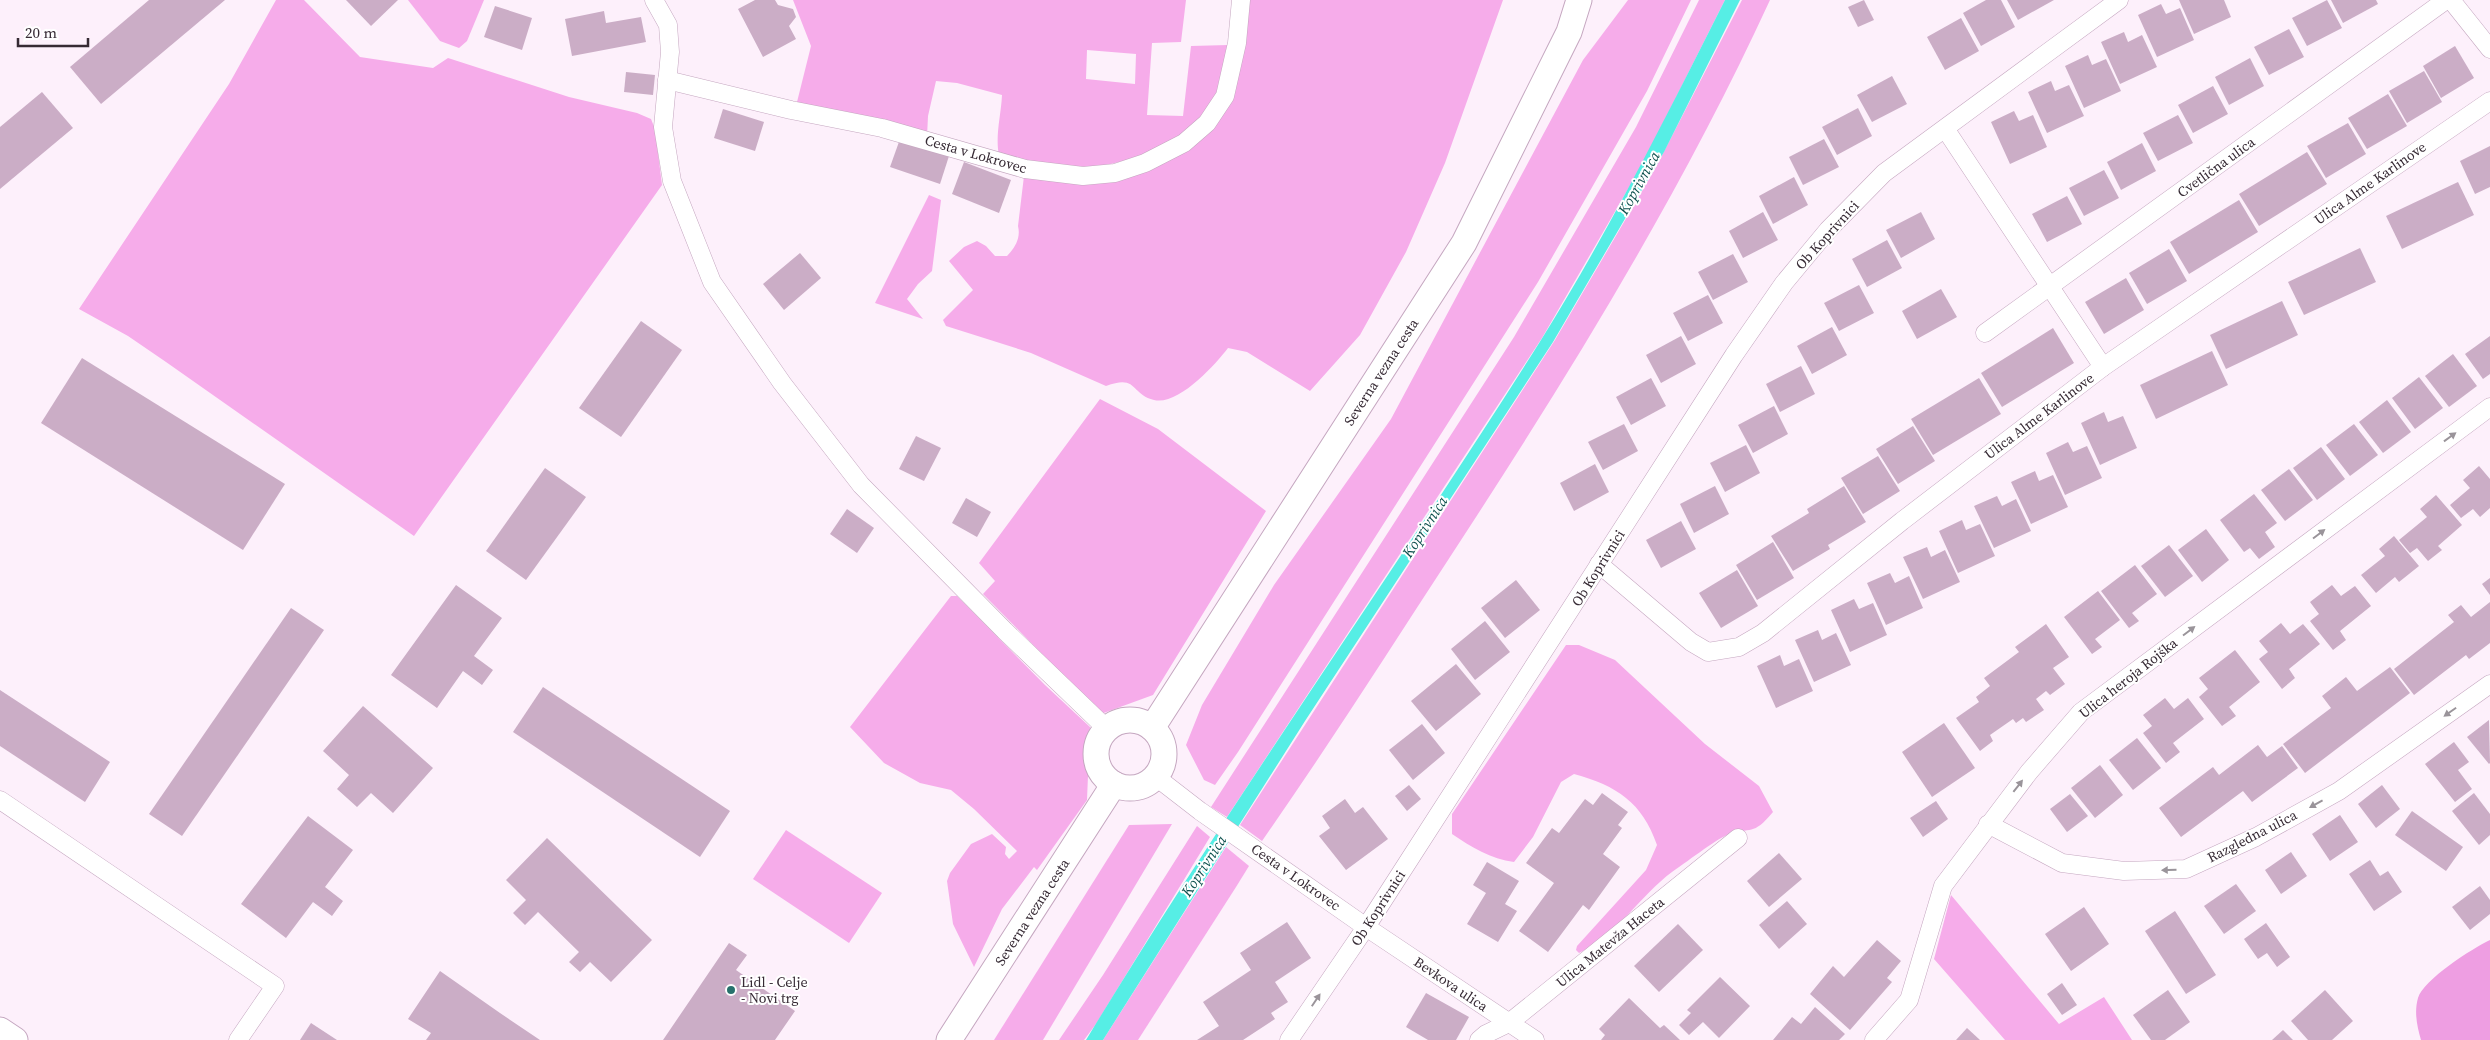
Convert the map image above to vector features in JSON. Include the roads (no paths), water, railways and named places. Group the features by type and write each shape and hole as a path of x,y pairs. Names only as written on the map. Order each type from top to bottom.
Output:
{"street":[{"path":"654,0 668,25 670,52 663,127 672,181 712,282 782,383 861,485 1005,631 1107,729"},
{"name":"Cesta v Lokrovec","path":"668,80 882,128 1025,169 1082,176 1115,172 1145,163 1184,143 1207,122 1225,96 1237,43 1241,0"},
{"name":"Severna vezna cesta","path":"1152,728 1464,243 1570,32 1579,0"},
{"name":"Ob Koprivnici","path":"1289,1040 1366,927 1582,595 1599,564 1734,355 1784,283 1828,230 1884,173 1946,130 2119,0"},
{"name":"Cvetlična ulica","path":"1985,333 2446,0"},
{"path":"2452,0 2490,49"},
{"name":"Ulica Alme Karlinove","path":"1599,564 1708,652 1739,647 1763,634 1902,521 2103,367 2490,101"},
{"path":"1946,130 2103,367"},
{"name":"Ulica heroja Rojška","path":"1874,1040 1909,1000 1943,886 1988,824 2081,712 2490,407"},
{"name":"Razgledna ulica","path":"1988,824 2062,863 2124,871 2186,869 2256,836 2339,791 2490,684"},
{"path":"1132,720 1143,722 1152,728 1159,736 1164,752 1162,768 1156,777 1147,784 1136,788 1124,788 1104,777 1098,767 1096,756 1097,745 1107,729 1121,721 1132,720"},
{"name":"Cesta v Lokrovec","path":"1156,777 1200,811 1366,927"},
{"name":"Severna vezna cesta","path":"949,1040 1114,784"},
{"path":"0,800 274,986 238,1040"},
{"name":"Ulica Matevža Haceta","path":"1479,1040 1486,1034 1509,1023 1738,838"},
{"name":"Bevkova ulica","path":"1366,927 1536,1040"},
{"path":"0,1030 15,1040"}],"water":[{"name":"Koprivnica","path":"1725,0 1740,0 1664,152 1553,342 1305,721 1103,1040 1086,1040 1197,863 1428,515 1541,340 1614,215"}],"place":[{"name":"Lidl - Celje - Novi trg","path":"731,990"}]}
